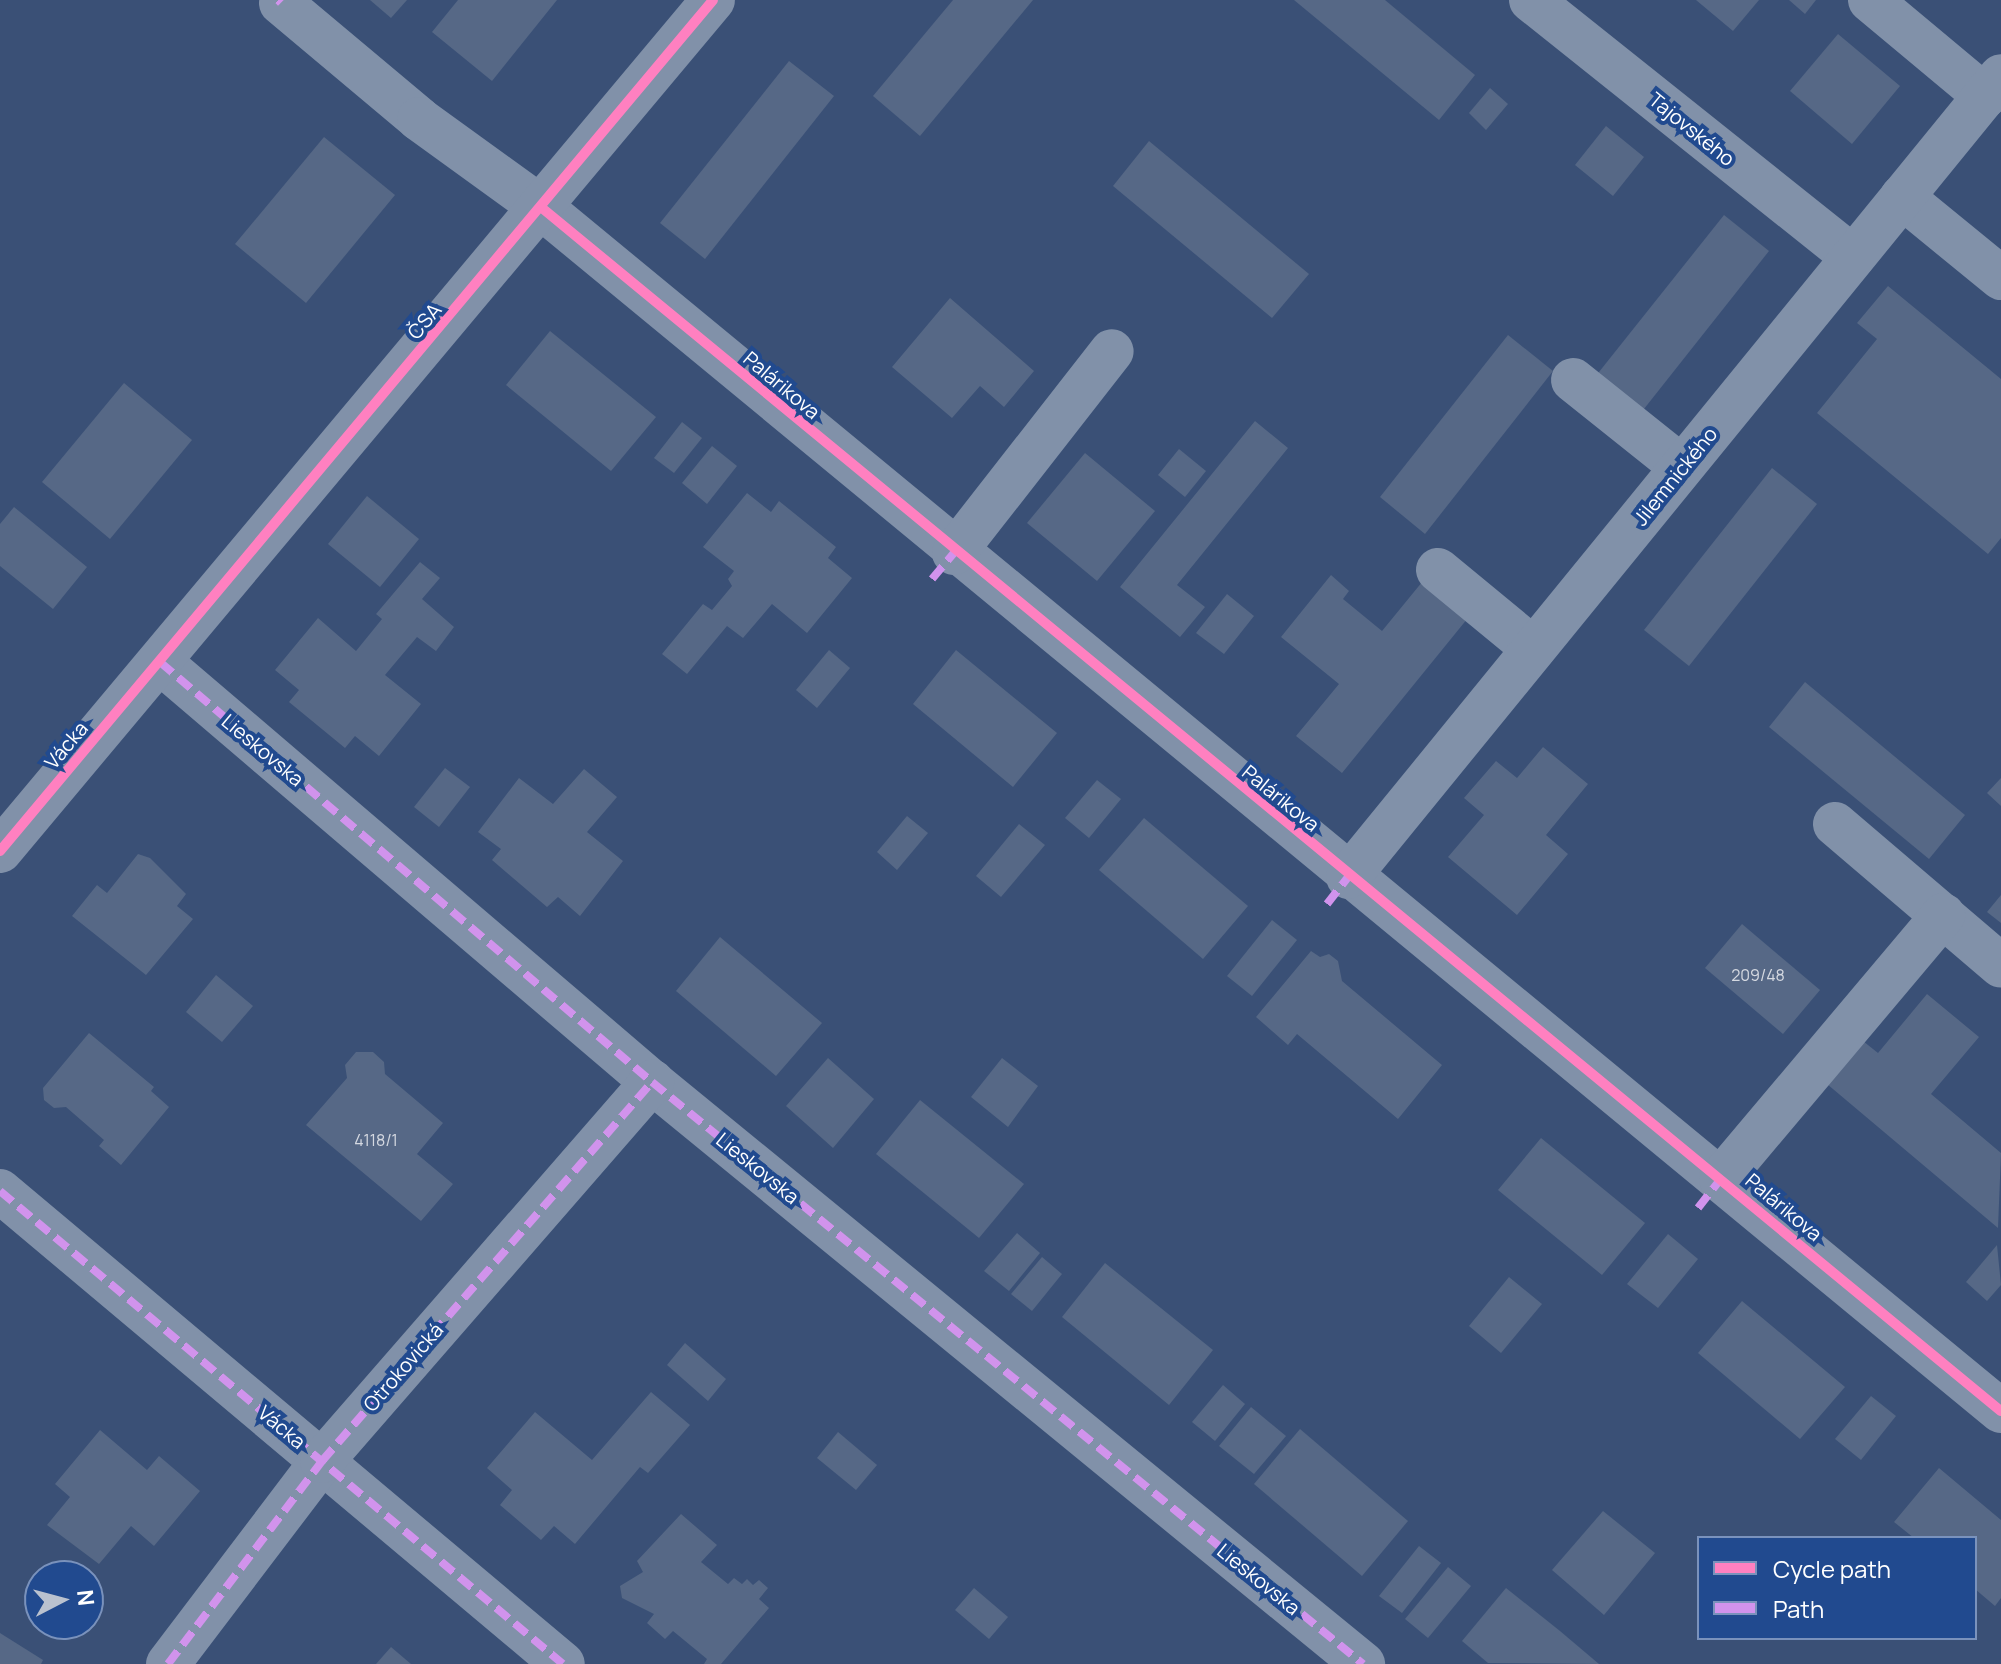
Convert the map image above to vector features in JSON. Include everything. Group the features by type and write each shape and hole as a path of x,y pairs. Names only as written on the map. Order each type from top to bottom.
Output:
{"street":[{"name":"ČSA","path":"160,662 713,0"},
{"name":"Tajovského","path":"1531,0 1853,257"},
{"path":"1870,0 1993,86"},
{"name":"Palárikova","path":"281,3 419,119 542,208 954,553 2001,1411"},
{"name":"Jilemnického","path":"1348,877 1993,86"},
{"path":"1902,197 2001,278"},
{"path":"954,553 1112,351"},
{"path":"1573,380 1682,467"},
{"path":"1438,570 1534,649"},
{"name":"Vácka","path":"0,851 160,662"},
{"name":"Lieskovska","path":"160,662 652,1082 1363,1664"},
{"path":"1835,824 2001,966"},
{"path":"1721,1179 1943,915"},
{"name":"Otrokovická","path":"168,1664 322,1461 652,1082"},
{"name":"Vácka","path":"0,1191 563,1664"}],"building":[{"path":"370,0 407,0 391,18"},
{"path":"458,0 557,0 492,81 432,32"},
{"path":"953,0 1033,0 920,136 873,96"},
{"path":"1294,0 1385,0 1475,75 1439,120"},
{"path":"1696,0 1759,0 1733,31"},
{"path":"1789,0 1816,0 1805,14"},
{"path":"1838,34 1900,86 1852,144 1790,91"},
{"path":"789,61 834,96 705,259 660,223"},
{"path":"1490,88 1508,104 1486,130 1469,113"},
{"path":"1606,126 1644,157 1613,196 1575,165"},
{"path":"324,137 395,195 306,303 235,244"},
{"path":"1149,141 1309,274 1272,318 1113,186"},
{"path":"1724,215 1769,251 1640,414 1595,377"},
{"path":"1888,286 2001,379 2001,538 1988,554 1817,413 1877,339 1857,323"},
{"path":"950,298 1034,371 1004,407 980,386 952,418 892,367"},
{"path":"550,331 656,417 611,471 506,385"},
{"path":"1508,335 1553,371 1425,534 1380,497"},
{"path":"124,383 192,440 110,539 42,482"},
{"path":"1255,421 1288,448 1177,585 1205,607 1180,637 1120,587"},
{"path":"682,422 702,438 674,473 654,458"},
{"path":"712,446 737,466 707,504 682,483"},
{"path":"1179,449 1206,471 1185,497 1158,475"},
{"path":"1085,453 1155,511 1097,581 1027,523"},
{"path":"1772,468 1817,504 1689,666 1644,630"},
{"path":"747,493 771,512 779,501 836,547 828,558 852,578 807,633 772,604 743,638 727,626 687,674 662,654 703,604 712,610 732,586 728,579 734,571 703,547"},
{"path":"367,496 419,539 380,587 328,544"},
{"path":"14,507 87,567 53,609 0,566 0,524"},
{"path":"420,562 440,578 422,599 454,627 436,651 417,637 385,675 421,704 379,756 355,736 345,748 289,702 299,690 275,670 318,618 356,651 382,619 376,614"},
{"path":"1331,575 1349,591 1343,599 1382,631 1427,576 1472,613 1342,773 1296,736 1339,684 1281,637"},
{"path":"1227,594 1254,616 1224,654 1196,633"},
{"path":"829,650 850,668 817,708 796,690"},
{"path":"956,650 1057,733 1013,787 913,704"},
{"path":"1805,682 1965,815 1929,859 1769,727"},
{"path":"1543,747 1588,784 1546,835 1568,854 1517,915 1448,857 1484,815 1464,798 1496,761 1517,778"},
{"path":"445,768 470,787 439,827 414,807"},
{"path":"584,769 617,797 587,832 623,861 580,916 558,897 547,907 492,860 501,849 478,832 519,778 553,804"},
{"path":"2001,778 2001,806 1987,793"},
{"path":"1097,780 1121,799 1089,838 1065,818"},
{"path":"907,816 928,833 897,870 877,852"},
{"path":"1144,818 1248,906 1203,959 1099,870"},
{"path":"1019,824 1045,845 1001,897 976,876"},
{"path":"138,854 150,858 186,894 177,906 193,919 146,975 72,916 97,885 107,893"},
{"path":"2001,895 2001,923 1987,912"},
{"path":"1272,920 1297,940 1252,996 1227,976"},
{"path":"1742,924 1820,990 1783,1034 1705,968"},
{"path":"720,937 822,1023 776,1076 676,991"},
{"path":"1311,951 1320,957 1329,954 1338,961 1342,981 1442,1065 1398,1119 1297,1034 1288,1045 1256,1017"},
{"path":"216,975 253,1006 222,1042 186,1012"},
{"path":"1927,994 1979,1037 1931,1094 2001,1153 1998,1228 1827,1084 1863,1041 1878,1053"},
{"path":"89,1033 154,1087 151,1091 169,1107 121,1165 99,1146 104,1140 66,1107 54,1108 44,1100 43,1088"},
{"path":"356,1052 373,1052 384,1062 385,1074 443,1123 417,1154 453,1184 421,1221 306,1125 347,1078 345,1065"},
{"path":"828,1058 874,1099 833,1148 786,1106"},
{"path":"1002,1058 1038,1086 1008,1127 971,1097"},
{"path":"920,1100 1024,1184 979,1238 876,1154"},
{"path":"1541,1138 1645,1223 1602,1275 1498,1190"},
{"path":"1017,1233 1040,1253 1009,1291 984,1271"},
{"path":"1668,1234 1698,1259 1658,1308 1627,1284"},
{"path":"1997,1245 2001,1285 1987,1301 1966,1282"},
{"path":"1042,1257 1062,1274 1032,1311 1011,1294"},
{"path":"1105,1263 1213,1350 1169,1405 1062,1317"},
{"path":"1509,1277 1542,1304 1501,1353 1469,1326"},
{"path":"1742,1301 1845,1387 1800,1439 1698,1353"},
{"path":"685,1343 726,1379 708,1401 667,1365"},
{"path":"1223,1385 1245,1404 1215,1441 1192,1422"},
{"path":"651,1392 690,1425 648,1473 640,1467 575,1544 554,1526 541,1540 500,1505 512,1490 487,1468 535,1412 592,1460"},
{"path":"1871,1396 1896,1416 1861,1460 1835,1439"},
{"path":"1251,1407 1286,1436 1254,1474 1219,1446"},
{"path":"1300,1429 1408,1521 1362,1576 1254,1484"},
{"path":"100,1430 147,1470 159,1456 200,1491 154,1546 131,1526 102,1560 94,1560 47,1525 70,1497 55,1484"},
{"path":"838,1432 877,1465 856,1490 817,1458"},
{"path":"1939,1468 2001,1520 2001,1598 1995,1606 1977,1591 1977,1536 1912,1536 1894,1522"},
{"path":"1603,1511 1655,1553 1604,1615 1552,1570"},
{"path":"681,1514 717,1545 701,1562 728,1584 734,1578 742,1584 747,1579 753,1585 759,1580 768,1588 759,1599 769,1608 721,1664 704,1664 707,1659 673,1631 665,1639 647,1623 654,1614 622,1598 620,1586 643,1572 637,1561"},
{"path":"1419,1546 1441,1563 1402,1613 1379,1596"},
{"path":"1448,1567 1471,1586 1428,1638 1405,1619"},
{"path":"974,1588 1008,1617 989,1639 955,1610"},
{"path":"1506,1588 1599,1664 1488,1663 1462,1641"},
{"path":"0,1633 43,1660 41,1664 0,1664"},
{"path":"391,1647 411,1664 376,1664"}],"marked path":[{"path":"278,0 281,3"},
{"path":"932,579 954,553"},
{"path":"160,662 652,1082 1363,1664"},
{"path":"1327,904 1348,877"},
{"path":"168,1664 322,1461 652,1082"},
{"path":"1698,1208 1721,1179"},
{"path":"0,1191 563,1664"}],"cycle path":[{"path":"0,851 713,0"},
{"path":"542,208 2001,1411"}]}
